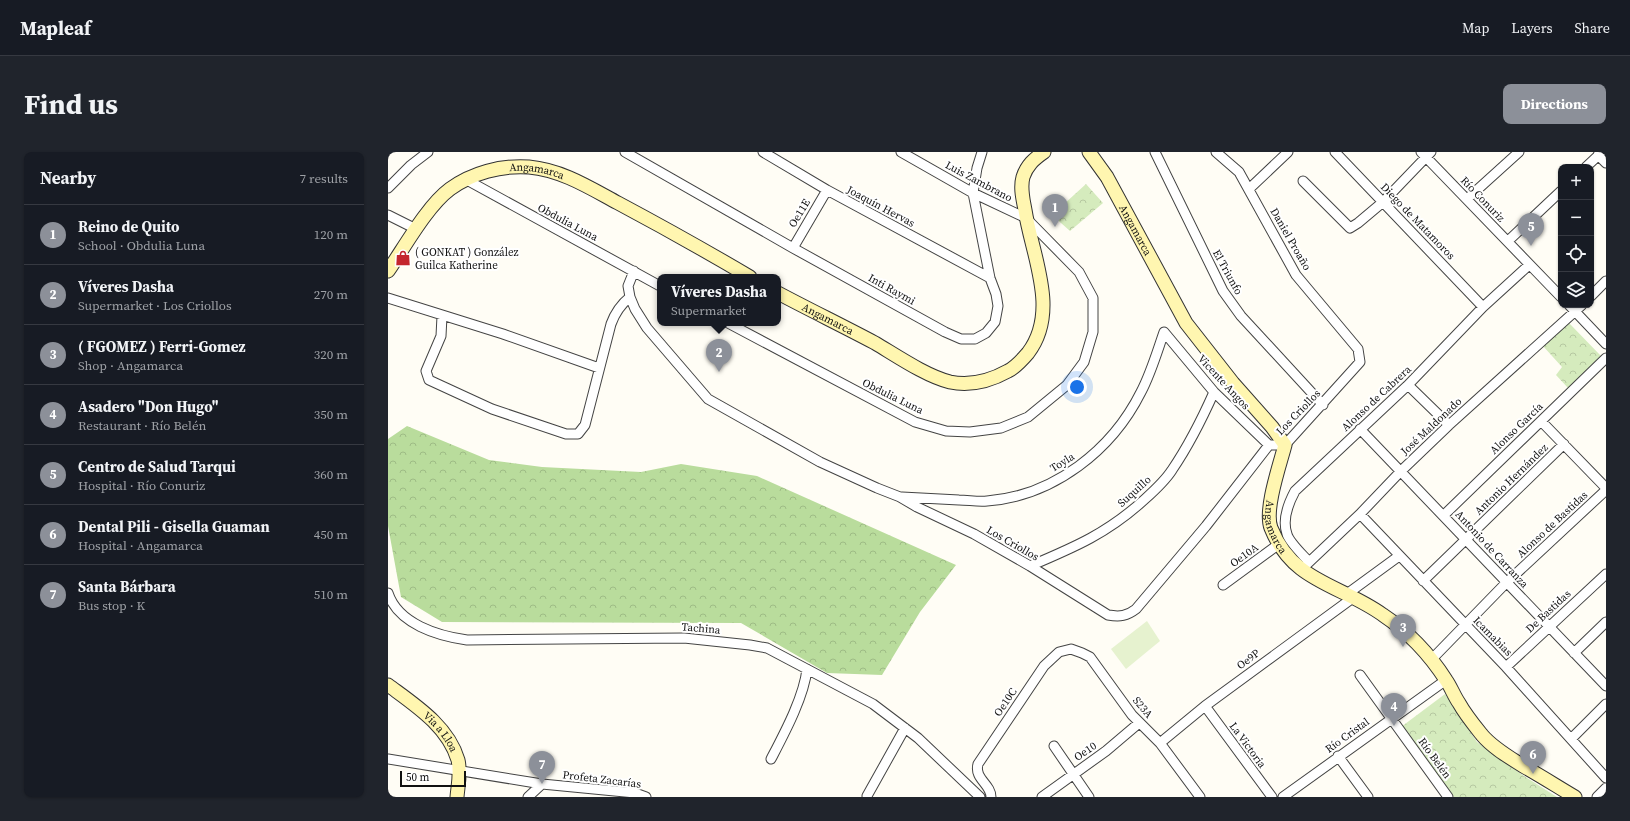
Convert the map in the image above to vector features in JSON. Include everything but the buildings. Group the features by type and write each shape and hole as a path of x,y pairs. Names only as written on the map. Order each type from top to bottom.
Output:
{"street":[{"path":"388,188 411,165 428,152"},
{"name":"Inti Raymi","path":"625,152 793,248 945,332 961,339 975,339 986,333 995,322 998,306 996,294 990,278 974,193 977,168 982,152"},
{"name":"Joaquín Hervas","path":"763,152 827,190 990,278"},
{"path":"771,152 784,164"},
{"name":"Luis Zambrano","path":"901,152 974,193 1026,218"},
{"name":"Angamarca","path":"781,295 935,377 950,382 961,383 975,383 996,378 1011,369 1023,359 1039,334 1043,321 1044,298 1026,218 1022,191 1023,177 1031,162 1044,152"},
{"name":"Angamarca","path":"1089,152 1107,177 1186,323 1233,383 1272,427 1285,445 1269,516 1271,527 1279,544 1305,566 1310,576 1382,614 1397,625 1430,660 1446,680 1459,704 1489,742 1506,755 1575,797"},
{"name":"El Triunfo","path":"1154,152 1223,291 1241,316 1323,405"},
{"name":"Daniel Proaño","path":"1216,152 1239,172 1296,275 1358,349 1360,357"},
{"path":"1249,189 1288,152"},
{"name":"Diego de Matamoros","path":"1336,152 1483,307"},
{"path":"1303,181 1350,228 1383,202 1426,154"},
{"name":"Río Conuriz","path":"1426,154 1529,265 1558,294"},
{"path":"1467,199 1513,154"},
{"path":"1589,164 1600,154 1606,163"},
{"name":"Angamarca","path":"416,229 442,196 465,179 493,170 512,167 530,167 566,176 676,234 745,274"},
{"name":"Obdulia Luna","path":"465,179 657,284"},
{"name":"Oe11E","path":"793,248 827,190"},
{"path":"1508,241 1558,193"},
{"path":"388,215 416,229 388,271"},
{"name":"Obdulia Luna","path":"734,326 915,422 946,430 970,432 1001,428 1028,417 1067,385 1084,362 1094,332 1092,298 1079,272 1026,218"},
{"name":"Alonso de Cabrera","path":"1305,566 1287,535 1285,521 1287,506 1295,491 1408,385 1483,307 1529,265"},
{"name":"Los Criollos","path":"634,271 628,286 630,297 635,309 647,328 708,399 820,462 900,497 917,507 974,534 1030,566 1108,615 1128,615 1136,609 1206,526 1269,445 1285,445 1323,405 1360,362 1360,357"},
{"path":"1594,293 1606,281"},
{"path":"442,316 441,336 426,371 429,380 492,409 566,434 578,434 584,425 615,314 620,305 630,297"},
{"path":"388,298 503,334 599,368"},
{"name":"José Maldonado","path":"1305,566 1360,514 1401,471 1574,308"},
{"path":"1576,308 1606,344"},
{"name":"Toyla","path":"900,497 986,501 1010,498 1034,491 1081,465 1104,445 1124,420 1141,392 1164,332"},
{"name":"Vicente Angos","path":"1164,332 1214,392 1269,445"},
{"name":"Alonso García","path":"1444,515 1606,358"},
{"path":"1408,385 1449,425"},
{"name":"Suquillo","path":"1030,566 1082,544 1132,511 1154,492 1172,471 1196,430 1214,392"},
{"path":"1541,421 1606,489"},
{"name":"Antonio de Carranza","path":"1360,429 1444,515 1506,583 1606,686"},
{"name":"Antonio Hernández","path":"1423,581 1564,444"},
{"name":"Alonso de Bastidas","path":"1430,660 1506,583 1606,489"},
{"name":"Icamabias","path":"1360,514 1465,626 1506,667 1606,778"},
{"name":"Oe10A","path":"1223,585 1279,544"},
{"name":"Oe9P","path":"1160,743 1205,706 1350,596 1399,556"},
{"name":"De Bastidas","path":"1506,667 1606,574"},
{"name":"Tachina","path":"388,593 391,601 408,618 428,631 449,638 467,640 684,638 767,648 872,704 918,738 980,797"},
{"path":"1574,653 1606,622"},
{"name":"S23A","path":"1059,652 1071,649 1090,657 1140,723 1160,743 1197,796"},
{"name":"Oe10C","path":"991,797 991,793 977,774 976,769 978,764 1044,666 1059,652"},
{"path":"771,759 796,706 806,681 807,669"},
{"name":"Río Belén","path":"1360,675 1448,797"},
{"name":"Río Cristal","path":"1283,797 1338,756 1446,680"},
{"name":"Via a Lloa","path":"388,685 430,718 437,725 454,751 459,772 457,797"},
{"path":"1571,739 1606,704"},
{"name":"La Victoria","path":"1205,706 1272,797"},
{"name":"Oe10","path":"1042,797 1106,751 1140,723"},
{"path":"867,796 905,728"},
{"path":"1054,746 1089,797"},
{"path":"1338,756 1368,797"},
{"name":"Profeta Zacarías","path":"388,759 459,772 542,784 635,793 645,797"},
{"path":"528,797 542,784"},
{"path":"1597,797 1606,788"}],"green space":[{"path":"1086,184 1103,203 1070,231 1052,215"},
{"path":"1569,323 1601,356 1568,388 1556,375 1562,367 1543,346"},
{"path":"407,426 489,460 542,467 641,472 681,464 757,476 956,565 920,612 882,675 827,673 741,623 442,622 401,597 388,526 388,439"},
{"path":"1147,621 1160,641 1126,669 1111,649"},
{"path":"1445,694 1477,742 1524,776 1557,797 1454,797 1401,727"}],"place":[{"name":"Reino de Quito","path":"1055,227"},
{"name":"Centro de Salud Tarqui","path":"1531,246"},
{"name":"( GONKAT ) González Guilca Katherine","path":"403,258"},
{"name":"Víveres Dasha","path":"719,372"},
{"name":"( FGOMEZ ) Ferri-Gomez","path":"1403,647"},
{"name":"Asadero \"Don Hugo\"","path":"1394,726"},
{"name":"Dental Pili - Gisella Guaman","path":"1533,774"},
{"name":"Santa Bárbara","path":"542,784"}]}
